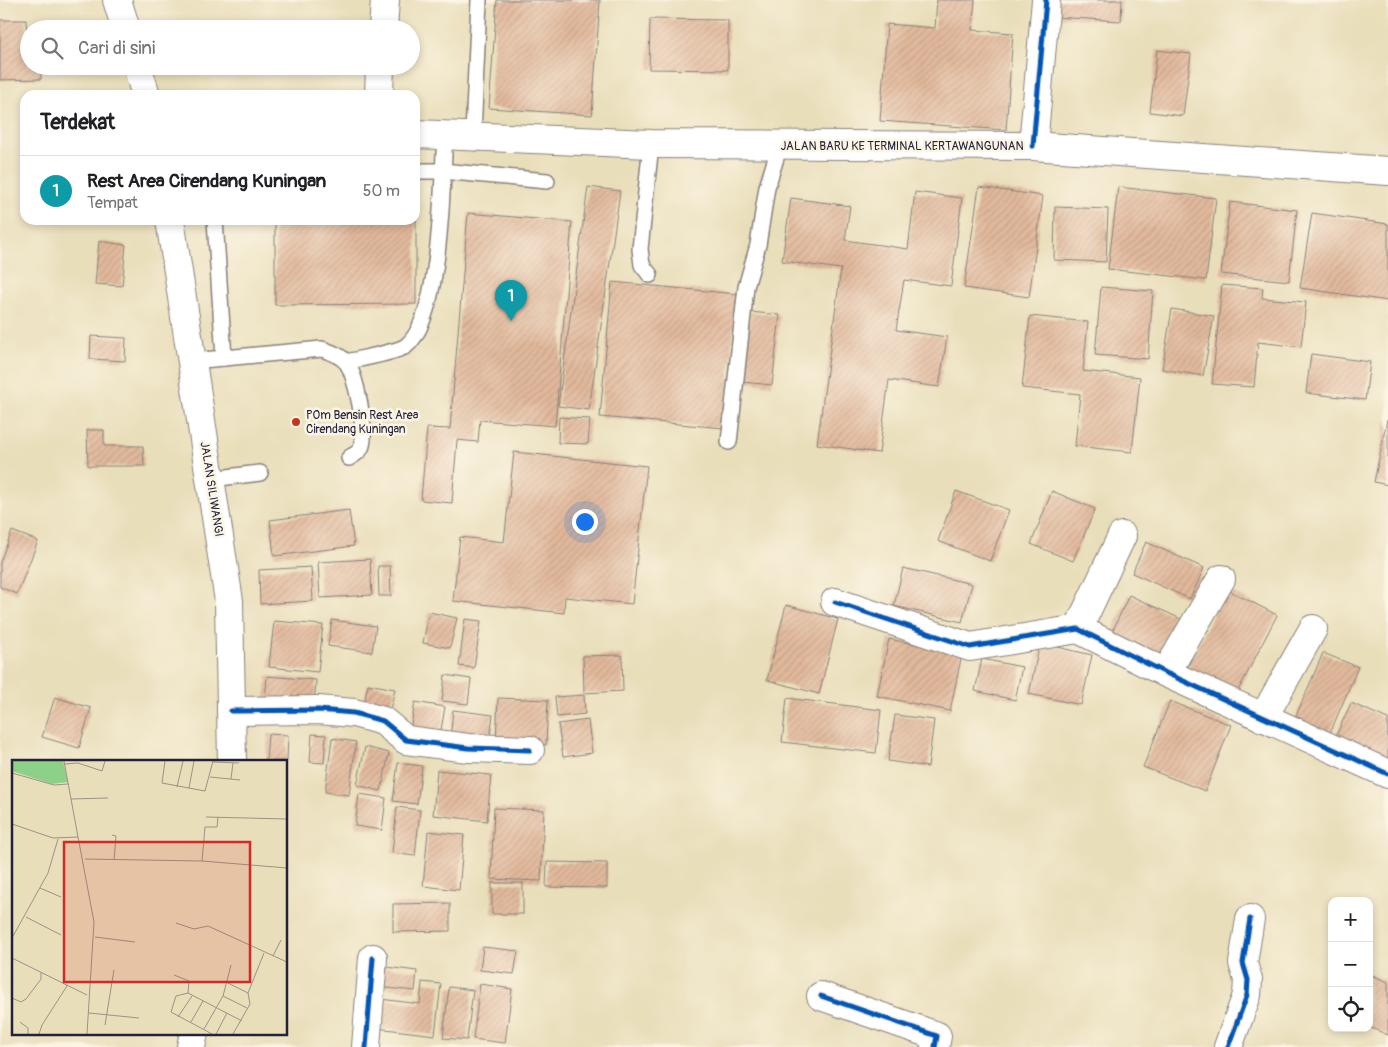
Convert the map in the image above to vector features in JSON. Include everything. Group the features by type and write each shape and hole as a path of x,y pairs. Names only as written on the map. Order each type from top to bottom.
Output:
{"street":[{"path":"117,0 123,20"},
{"path":"384,20 385,0"},
{"path":"1033,146 1046,0"},
{"path":"140,75 144,90"},
{"path":"378,90 379,75"},
{"name":"JALAN BARU KE TERMINAL KERTAWANGUNAN","path":"420,134 651,144 1033,146 1388,171"},
{"name":"JALAN SILIWANGI","path":"171,225 229,601 232,760"},
{"path":"1078,629 1122,536"},
{"path":"1166,673 1221,579"},
{"path":"835,602 970,647 1078,629 1166,673 1388,774"},
{"path":"1263,718 1313,629"},
{"path":"231,711 318,710 354,713 383,721 406,740 468,748 530,750"},
{"path":"1228,1047 1247,995 1248,980 1243,963 1250,919"},
{"path":"366,1047 373,958"},
{"path":"822,996 937,1036 935,1047"},
{"path":"192,1047 194,1034"}],"lane":[{"path":"473,135 479,0"},
{"path":"347,362 405,346 421,326 436,264 446,134"},
{"path":"650,275 642,265 640,249 651,144"},
{"path":"729,442 746,287 758,245 767,188 780,145"},
{"path":"420,171 442,171 547,181"},
{"path":"215,225 224,358"},
{"path":"192,361 322,349 347,362 354,379 364,439 361,449 349,458"},
{"path":"211,479 260,473"}],"building":[{"path":"497,0 600,0 592,115 489,108"},
{"path":"937,0 975,0 972,30 1013,33 1006,130 880,121 887,24 935,28"},
{"path":"1055,0 1122,0 1121,21 1054,17"},
{"path":"650,19 728,20 728,70 649,69"},
{"path":"0,20 20,20 20,75 41,75 41,79 0,80"},
{"path":"1157,50 1191,54 1183,116 1150,112"},
{"path":"588,187 620,191 589,410 558,406"},
{"path":"979,187 1043,196 1029,297 964,288"},
{"path":"1118,187 1216,198 1206,280 1108,269"},
{"path":"915,192 962,198 951,286 904,280 896,330 947,337 939,387 889,380 879,453 817,444 841,269 782,261 791,198 850,206 845,240 908,249"},
{"path":"1230,202 1297,210 1289,281 1221,274"},
{"path":"1055,207 1108,209 1106,262 1054,260"},
{"path":"468,213 572,222 555,426 480,420 478,442 457,440 452,503 421,500 427,428 450,429"},
{"path":"1312,213 1388,224 1388,301 1300,288"},
{"path":"275,225 416,225 416,304 275,305"},
{"path":"99,241 126,245 122,286 95,284"},
{"path":"612,282 737,294 724,428 600,417"},
{"path":"1222,285 1263,288 1262,298 1306,302 1301,347 1258,342 1254,387 1212,384"},
{"path":"1101,287 1153,291 1148,359 1095,355"},
{"path":"1172,309 1214,316 1203,376 1162,369"},
{"path":"750,312 780,315 772,385 742,382"},
{"path":"1030,316 1088,322 1083,371 1140,377 1132,452 1075,446 1080,394 1022,388"},
{"path":"91,336 126,338 125,361 90,359"},
{"path":"1311,354 1370,362 1365,400 1306,393"},
{"path":"559,417 590,419 588,444 558,443"},
{"path":"1388,421 1388,485 1374,482"},
{"path":"87,430 104,430 104,446 143,446 144,466 88,466"},
{"path":"514,452 647,466 632,604 565,597 564,613 453,601 460,537 504,542"},
{"path":"956,491 1009,510 990,561 938,541"},
{"path":"1052,491 1095,509 1073,561 1031,544"},
{"path":"349,510 354,546 274,556 270,520"},
{"path":"12,531 38,541 17,594 0,587 0,562"},
{"path":"1146,542 1204,568 1190,599 1132,573"},
{"path":"370,559 372,595 320,598 318,562"},
{"path":"378,566 390,566 391,596 379,596"},
{"path":"311,567 313,601 260,604 259,570"},
{"path":"903,568 972,584 962,622 894,606"},
{"path":"1226,589 1277,615 1237,693 1187,668"},
{"path":"1129,595 1181,619 1162,658 1111,634"},
{"path":"786,605 838,619 819,694 767,680"},
{"path":"429,612 457,618 450,648 423,643"},
{"path":"465,619 481,621 474,668 459,666"},
{"path":"332,620 376,626 372,652 328,646"},
{"path":"274,621 323,625 318,672 269,667"},
{"path":"889,639 962,654 950,711 877,696"},
{"path":"1040,643 1092,655 1081,705 1029,694"},
{"path":"1323,653 1358,667 1328,738 1293,723"},
{"path":"622,655 623,691 584,693 583,656"},
{"path":"982,659 1022,667 1015,700 975,691"},
{"path":"445,675 471,679 468,704 442,701"},
{"path":"267,676 316,680 314,706 265,702"},
{"path":"368,684 395,689 389,714 363,708"},
{"path":"584,695 585,714 557,717 555,697"},
{"path":"55,697 91,708 79,748 42,737"},
{"path":"498,698 548,700 546,745 496,742"},
{"path":"787,698 881,710 876,753 782,742"},
{"path":"1170,701 1231,725 1205,791 1143,767"},
{"path":"415,702 445,707 439,742 409,737"},
{"path":"1351,703 1388,719 1388,766 1333,742"},
{"path":"453,710 493,715 489,744 450,739"},
{"path":"895,715 934,720 928,767 888,761"},
{"path":"588,720 592,753 563,757 558,724"},
{"path":"268,734 288,735 287,760 266,760"},
{"path":"312,734 326,735 324,763 310,762"},
{"path":"332,738 356,742 349,795 325,792"},
{"path":"365,747 389,753 381,791 357,785"},
{"path":"398,763 422,766 417,804 393,801"},
{"path":"437,770 491,775 487,821 433,815"},
{"path":"359,794 386,798 382,830 355,826"},
{"path":"397,807 420,810 415,856 392,853"},
{"path":"494,808 544,810 541,881 491,879"},
{"path":"428,831 464,835 459,890 423,886"},
{"path":"547,862 607,863 607,888 546,887"},
{"path":"492,883 523,883 523,914 492,914"},
{"path":"450,903 450,931 393,932 393,904"},
{"path":"483,947 518,951 514,974 480,970"},
{"path":"379,966 417,971 415,991 377,987"},
{"path":"1373,976 1388,982 1388,1035 1373,1029"},
{"path":"422,982 441,984 435,1035 377,1028 380,999 420,1004"},
{"path":"480,984 512,989 505,1043 473,1039"},
{"path":"449,987 473,990 467,1040 443,1038"}],"cycle path":[{"path":"1033,146 1046,0"},
{"path":"835,602 970,647 1078,629 1166,673 1388,774"},
{"path":"231,711 318,710 354,713 383,721 406,740 468,748 530,750"},
{"path":"1228,1047 1247,995 1248,980 1243,963 1250,919"},
{"path":"366,1047 373,958"},
{"path":"821,996 937,1036 935,1047"}],"place":[{"name":"Rest Area Cirendang Kuningan","path":"511,321"},
{"name":"POm Bensin Rest Area Cirendang Kuningan","path":"296,422"}]}
